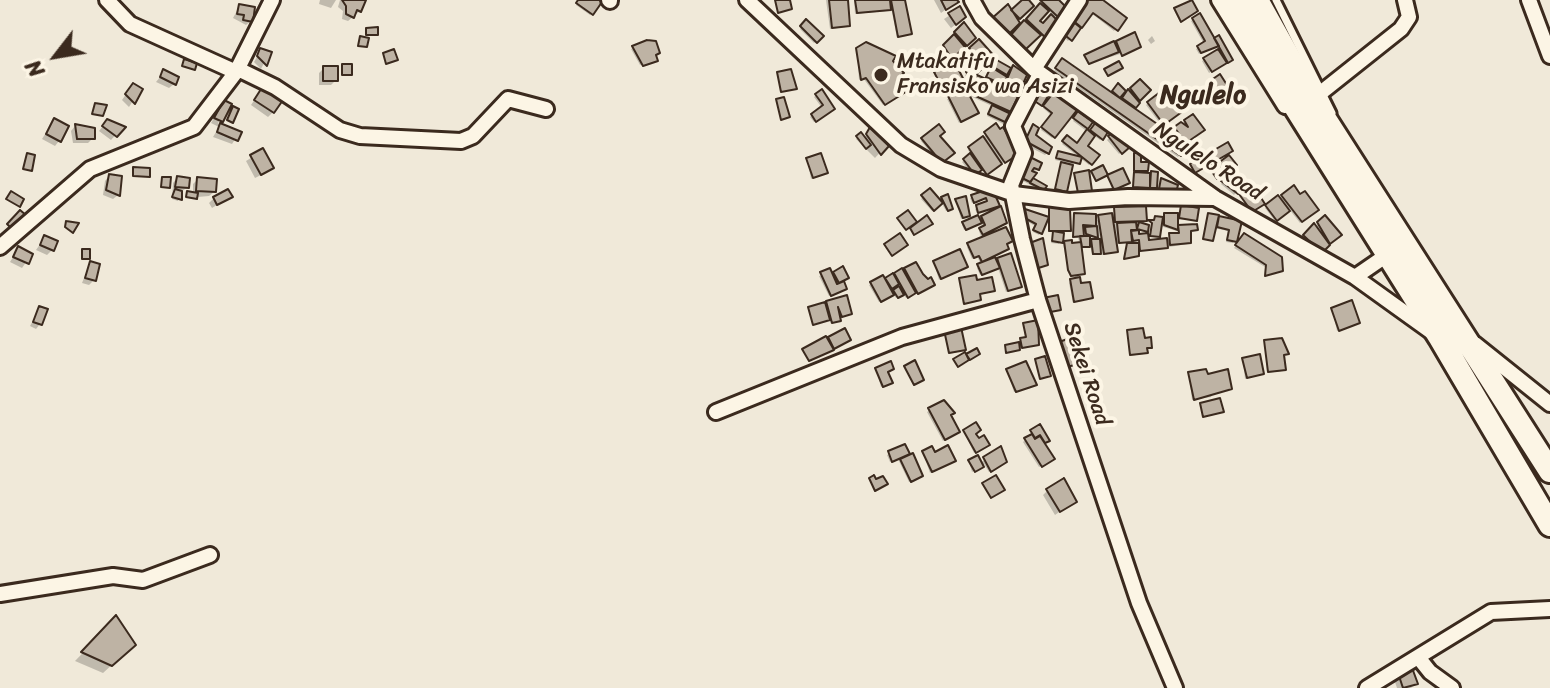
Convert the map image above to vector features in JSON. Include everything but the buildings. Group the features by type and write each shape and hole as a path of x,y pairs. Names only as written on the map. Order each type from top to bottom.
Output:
{"highway":[{"path":"1237,0 1331,168 1440,338 1550,525"},
{"path":"1257,0 1313,100 1550,471"}],"street":[{"path":"107,0 130,24 275,87 340,130 360,136 461,141 473,136 508,99 546,109"},
{"path":"0,247 90,169 194,127 237,71 272,0"},
{"path":"747,0 901,145 941,169 1014,194 1069,201 1128,197 1215,198"},
{"name":"Ngulelo Road","path":"972,0 982,18 1037,72 1215,198 1355,277 1440,338"},
{"name":"Sekei Road","path":"1079,0 1037,72 1013,126 1024,153 1011,179 1038,300 1139,603 1175,688"},
{"path":"1219,0 1273,90 1331,168"},
{"path":"1323,91 1401,29 1409,17 1405,0"},
{"path":"1529,0 1550,56"},
{"path":"1355,277 1387,255"},
{"path":"716,412 902,337 1038,300"},
{"path":"1464,335 1550,404"},
{"path":"0,594 113,576 143,580 210,555"},
{"path":"1367,688 1491,612 1550,609"},
{"path":"1418,657 1430,672 1452,688"}],"lane":[{"path":"1276,0 1323,91 1359,172"}],"place":[{"name":"Mtakatifu Fransisko wa Asizi","path":"881,75"}],"district":[{"name":"Ngulelo","path":"1203,96"}]}
